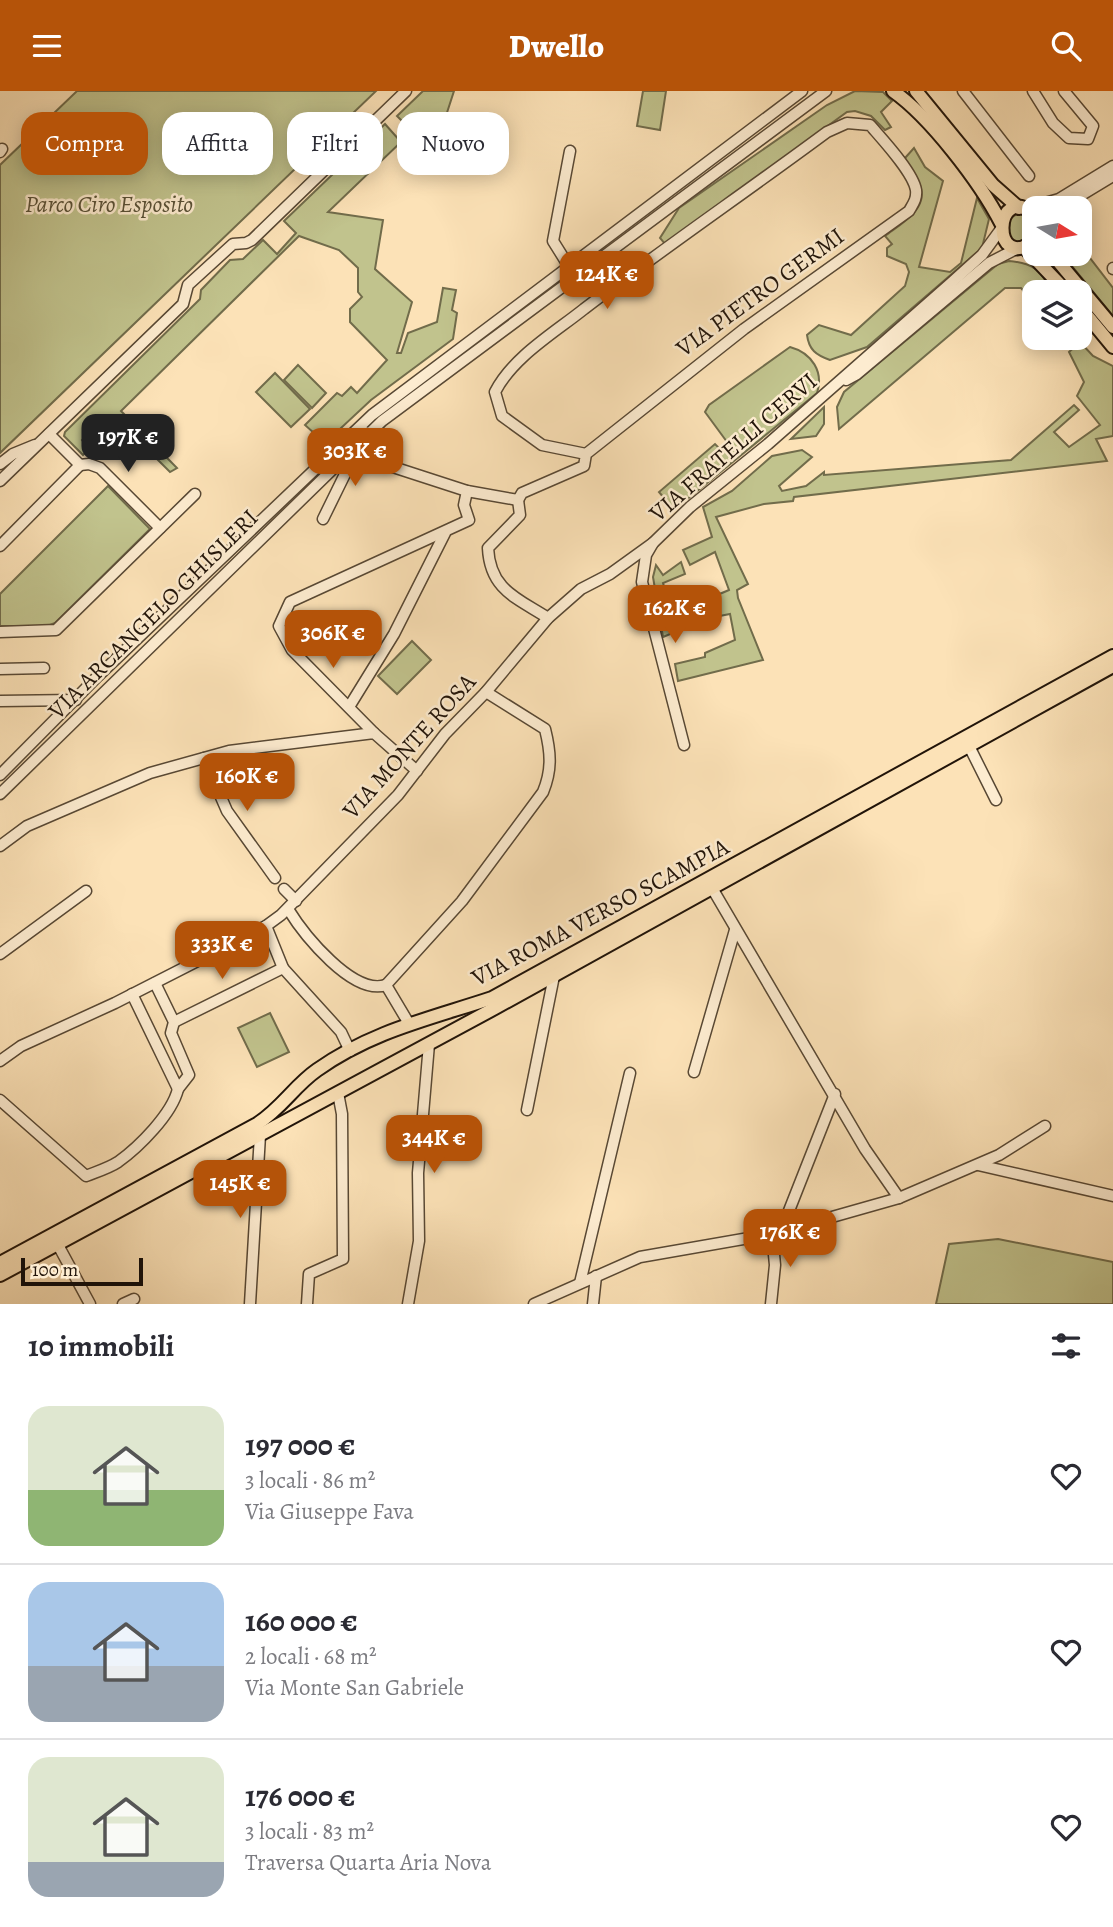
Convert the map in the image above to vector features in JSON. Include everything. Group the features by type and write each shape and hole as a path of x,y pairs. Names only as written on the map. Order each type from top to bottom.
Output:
{"main road":[{"path":"893,91 927,123 987,195 1009,244 1022,245"},
{"path":"916,91 993,185 1022,207"},
{"path":"1001,226 1008,213 1022,211"},
{"path":"1044,266 1057,280"},
{"path":"1062,266 1113,327"},
{"path":"1092,322 1113,347"},
{"name":"VIA ROMA VERSO SCAMPIA","path":"0,1263 55,1242 429,1044 712,888 1113,656"},
{"name":"VIA ROMA VERSO SCAMPIA","path":"0,1275 278,1111 316,1071 350,1051 408,1022 492,998 1113,666"},
{"path":"429,1044 438,1025 432,1015"},
{"path":"302,1084 305,1098 322,1102"}],"street":[{"path":"0,481 183,304 188,285 233,244 252,240 406,91"},
{"name":"VIA ARCANGELO GHISLERI","path":"0,775 75,699 361,426 568,265 802,91"},
{"name":"VIA ARCANGELO GHISLERI","path":"0,794 366,436 565,282 825,91"},
{"path":"963,91 1030,176"},
{"path":"1033,91 1053,123 1069,138 1087,139 1093,126 1064,91"},
{"name":"VIA PIETRO GERMI","path":"518,500 522,493 584,466 586,454 755,321 909,211 915,201 916,188 893,152 870,125 847,123 827,132 651,258 534,348 503,377 495,392 502,416 542,445 586,454"},
{"path":"568,265 553,241 570,151"},
{"path":"1064,196 1113,166"},
{"path":"1080,196 1113,176"},
{"name":"VIA FRATELLI CERVI","path":"684,745 642,582 646,555 653,543 690,507 839,383 982,255 1001,226"},
{"name":"VIA FRATELLI CERVI","path":"839,383 857,374 989,264 1022,247"},
{"path":"361,426 366,436 393,467"},
{"path":"49,433 80,465"},
{"path":"0,464 13,454 36,445"},
{"path":"323,519 348,468 363,461 393,467 467,491 518,500 520,515 488,548 489,561 500,587 548,618"},
{"path":"0,546 80,465 89,464 100,468 160,528"},
{"path":"417,771 374,733 292,650 279,626 290,603 355,570 445,533 469,520 464,505 467,491"},
{"path":"0,632 56,630 195,494"},
{"path":"349,707 394,634 445,533"},
{"name":"VIA MONTE ROSA","path":"0,1061 21,1046 155,983 266,926 288,909 398,795 445,734 486,692 548,618 581,589 610,574 653,543"},
{"path":"0,669 44,669"},
{"path":"288,909 298,926 344,973 362,984 379,988 386,985 462,901 543,792 549,777 551,762 545,729 486,692"},
{"path":"0,701 75,699 86,710"},
{"path":"0,846 27,826 150,773 229,751 374,733"},
{"path":"967,742 996,800"},
{"path":"204,758 227,811 275,878"},
{"path":"284,888 296,901"},
{"path":"712,888 865,1149 899,1198"},
{"path":"0,954 86,891"},
{"path":"266,926 283,968 341,1032 350,1051"},
{"path":"694,1072 735,930"},
{"path":"174,1022 283,968"},
{"path":"527,1110 554,975"},
{"path":"0,1100 86,1176 117,1163 162,1119 174,1104 178,1089 190,1075 171,1033 174,1022 155,983"},
{"path":"386,985 408,1022"},
{"path":"132,994 178,1089"},
{"path":"408,1304 419,1241 418,1173 429,1044"},
{"path":"580,1283 630,1073"},
{"path":"307,1304 309,1274 340,1262 344,1253 342,1114 338,1093"},
{"path":"771,1304 776,1233 835,1094"},
{"path":"534,1304 596,1276 659,1253 776,1233 899,1198 978,1165 1045,1126"},
{"path":"250,1304 260,1135"},
{"path":"978,1165 1113,1196"},
{"path":"55,1242 90,1304"},
{"path":"593,1304 596,1276"},
{"path":"123,1304 134,1299"}],"green space":[{"name":"Parco Ciro Esposito","path":"77,91 376,91 354,112 287,112 289,175 0,453 0,165 21,145 21,175 148,175 148,112 55,112"},
{"path":"423,91 454,91 447,112 401,112"},
{"path":"643,91 666,91 660,130 637,126"},
{"path":"855,91 883,92 892,101 881,112 891,127 885,130 871,116 855,111 847,112 665,244 660,238 679,208 827,105"},
{"path":"385,124 397,138 397,146 383,159"},
{"path":"914,148 925,167 943,181 919,267 950,272 961,263 977,198 989,219 982,248 867,347 830,360 825,358 811,348 807,335 819,325 851,335 905,286 909,272 906,264 887,256 887,248 892,244 885,236 910,216 920,204 921,189 905,158"},
{"path":"332,175 367,175 328,212 383,220 375,269 412,302 397,353 401,353 408,333 437,322 443,288 456,290 452,310 457,313 453,339 371,400 325,443 305,425 337,393 342,396 351,387 357,393 387,360 350,322 350,309 362,297 358,292 358,268 339,250 299,236 121,411 177,468 170,472 134,436 126,444 119,438 119,429 112,419 103,419 82,440 89,449 83,455 64,436 65,432 200,299 201,290 230,260 243,259 263,240 277,254 296,233 284,221"},
{"path":"1021,214 1021,242 1011,238 1007,228 1011,218"},
{"path":"1009,261 1030,266 1045,280 1022,280 1022,289 1005,288 839,429 837,407 844,392 998,264"},
{"path":"1092,261 1113,288 1113,316 1092,290 1092,280 1083,280 1072,266 1092,266"},
{"path":"790,347 804,354 814,364 819,378 817,393 674,510 659,492 715,444 723,452 730,446 705,412 709,405"},
{"path":"1087,350 1093,356 1113,366 1113,436 1096,439 1107,461 794,497 793,501 764,504 716,517 748,584 737,590 738,598 763,660 678,681 675,664 705,657 705,653 735,640 730,614 704,619 704,625 700,626 695,608 683,610 683,614 677,616 680,630 663,637 653,577 656,565 663,575 681,562 685,574 663,583 671,608 729,590 715,552 690,565 683,550 712,537 703,507 732,491 772,456 802,450 812,457 779,486 782,491 806,486 824,472 824,475 1011,460 1074,405 1079,410 1054,432 1069,447 1100,425 1077,396 1084,382 1069,352"},
{"path":"298,365 326,393 312,408 284,380"},
{"path":"275,373 310,409 291,427 256,392"},
{"path":"824,407 824,424 816,436 791,439"},
{"path":"108,486 150,529 55,623 47,626 0,626 0,594"},
{"path":"412,641 431,660 397,694 378,676"},
{"path":"270,1013 289,1052 257,1067 238,1028"},
{"path":"998,1239 1113,1262 1113,1304 936,1304 949,1244"}]}
